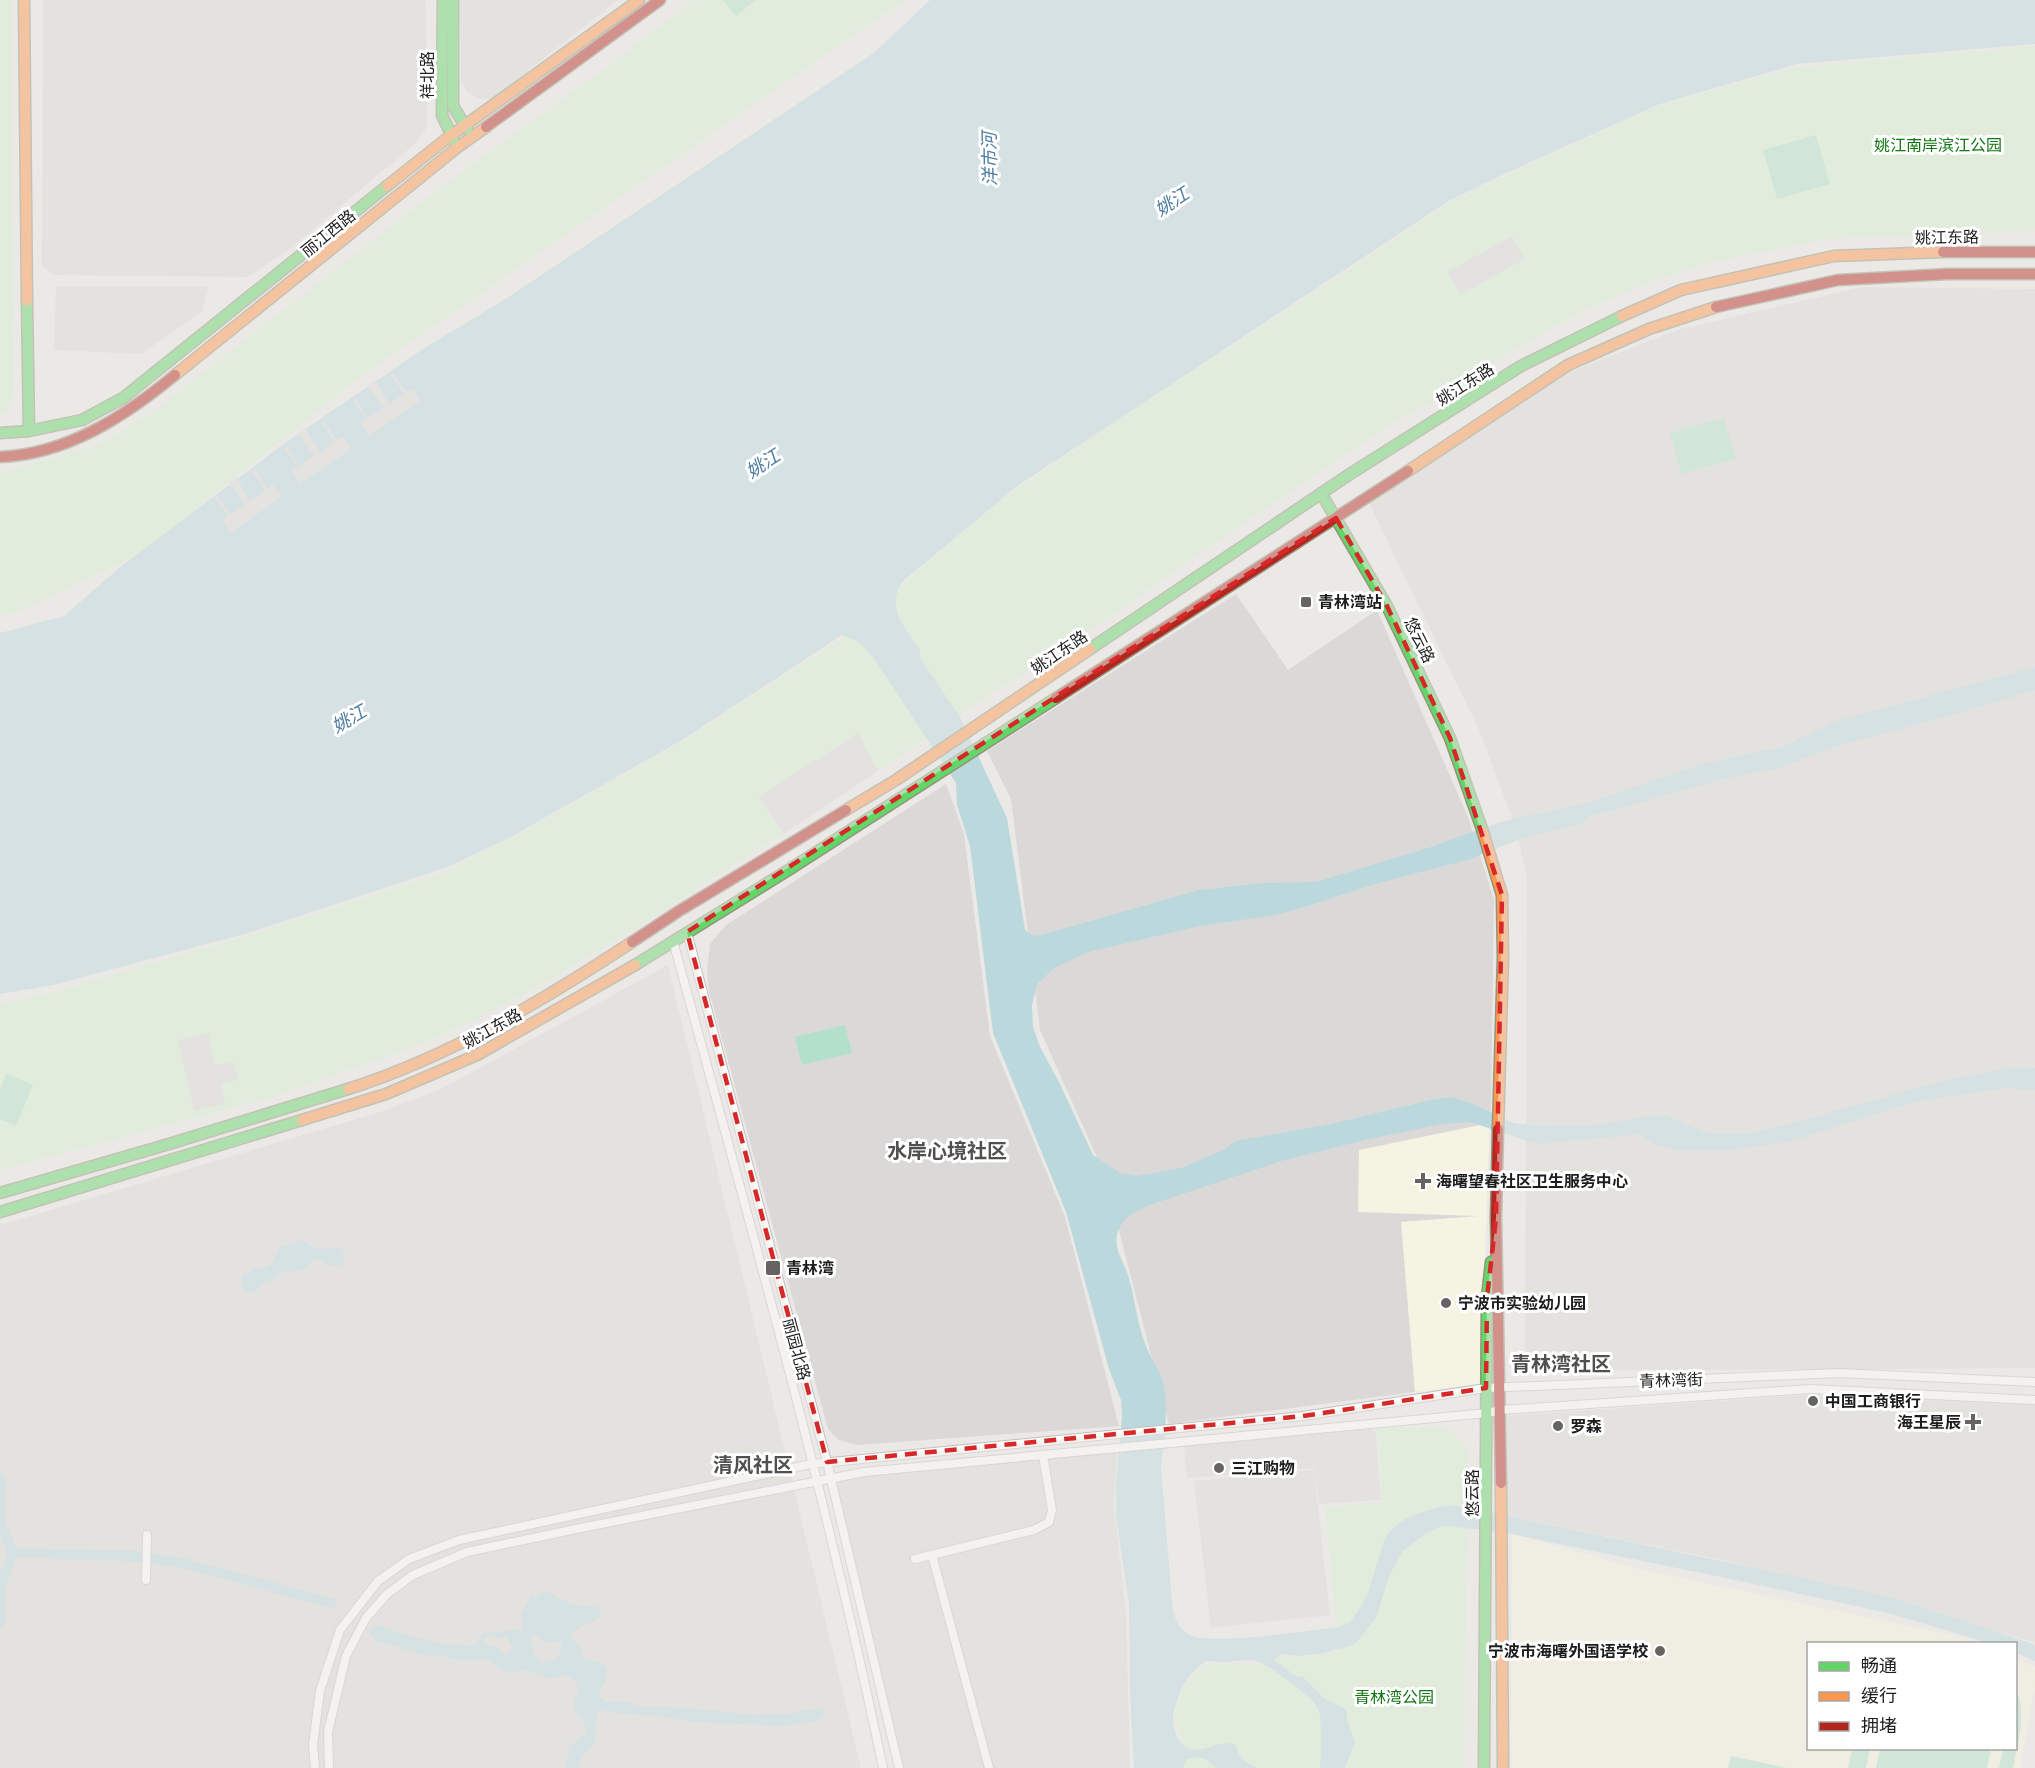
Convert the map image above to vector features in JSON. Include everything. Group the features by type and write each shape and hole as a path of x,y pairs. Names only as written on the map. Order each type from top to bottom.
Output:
{"main road":[{"path":"24,0 29,431"},
{"name":"祥北路","path":"442,0 442,115 450,136 458,147"},
{"name":"祥北路","path":"453,0 453,106 473,136"},
{"name":"丽江西路","path":"0,433 29,431 81,420 123,398 464,125 639,0"},
{"name":"丽江西路","path":"0,457 23,456 56,448 97,430 156,391 458,147 660,0"},
{"name":"姚江东路","path":"0,1193 169,1144 381,1078 472,1037 578,978 679,910 896,780 1321,494 1521,366 1638,308 1681,290 1834,256 2035,252"},
{"path":"1336,518 1568,365 1649,329 1716,307 1838,280 1948,274 2035,274"},
{"name":"悠云路","path":"1321,494 1392,616 1450,738 1476,808 1502,895 1503,958 1496,1218 1502,1501 1503,1768"},
{"name":"姚江东路","path":"0,1212 386,1094 477,1055 687,932 952,766 1336,518"},
{"name":"悠云路","path":"1484,1768 1487,1298 1496,1218"}],"street":[{"name":"丽园北路","path":"687,932 831,1479 899,1768"},
{"name":"丽园北路","path":"672,941 766,1278 866,1686 882,1768"},
{"name":"青林湾街","path":"315,1768 313,1746 320,1691 340,1630 378,1581 409,1559 459,1540 811,1464 1303,1416 1486,1388 1840,1373 2035,1382"},
{"name":"青林湾街","path":"329,1768 328,1732 346,1656 366,1618 387,1594 413,1575 467,1552 864,1472 1500,1410 1810,1389 2035,1400"},
{"path":"915,1559 1034,1530 1048,1522 1052,1510 1043,1455"},
{"path":"146,1580 147,1535"},
{"path":"932,1555 989,1768"}],"highlighted area":[{"path":"1336,518 1387,606 1450,738 1502,895 1496,1218 1487,1298 1486,1388 1303,1416 827,1462 687,932"}],"shaded area":[{"path":"43,0 426,0 427,127 416,143 287,251 248,277 54,275 42,266"},
{"path":"460,0 618,0 493,98 480,99 468,93 461,82"},
{"path":"1512,236 1525,259 1460,295 1447,272"},
{"path":"56,286 209,286 202,312 141,354 54,350"},
{"path":"1862,287 2035,289 2035,1368 1525,1371 1527,877 1516,829 1479,730 1369,503 1565,374 1677,330"},
{"path":"1236,594 1288,670 1377,610 1468,817 1494,900 1491,1105 1486,1216 1402,1222 1415,1392 1169,1424 1104,1173 1040,1030 1011,799 987,751"},
{"path":"858,733 878,771 784,834 758,797"},
{"path":"946,784 964,834 990,1036 1065,1217 1119,1426 857,1445 839,1440 828,1429 709,991 707,970 710,944 726,925"},
{"path":"668,965 861,1768 0,1768 0,1225 377,1113 441,1089"},
{"path":"208,1033 215,1065 234,1062 238,1080 221,1084 225,1104 194,1111 178,1040"},
{"path":"1490,1123 1480,1384 1415,1392 1401,1222 1478,1216 1358,1212 1359,1150"},
{"path":"1806,1395 2035,1405 2035,1642 1732,1562 1508,1516 1507,1416"},
{"path":"1371,1429 1376,1433 1381,1500 1319,1504 1314,1468 1187,1478 1184,1447 1187,1443"},
{"path":"1117,1451 1114,1506 1126,1614 1130,1768 902,1768 834,1482 866,1475"},
{"path":"1314,1470 1330,1615 1211,1628 1194,1481"},
{"name":"宁波市海曙外国语学校","path":"1512,1533 1634,1568 1961,1637 1975,1642 1807,1642 1807,1750 2017,1750 2017,1659 2035,1667 2035,1686 2020,1768 1511,1768"}],"green space":[{"path":"0,0 12,0 14,396 7,412 0,414"},
{"path":"694,0 904,0 360,377 140,554 12,614 0,615 0,473 97,446 150,414 447,183 609,66"},
{"path":"723,0 756,0 736,16"},
{"name":"姚江南岸滨江公园","path":"2035,46 2035,231 1827,239 1711,262 1652,281 1584,310 1508,353 1447,394 1402,417 1087,632 989,695 878,771 858,734 759,797 784,834 557,975 476,1019 417,1046 268,1098 0,1170 0,1004 48,994 249,935 378,894 445,872 507,841 685,740 837,642 993,505 1448,203 1660,105 1797,67"},
{"path":"1816,135 1830,184 1777,199 1763,150"},
{"path":"1724,418 1736,459 1681,474 1670,433"},
{"path":"845,1025 852,1053 802,1065 795,1037"},
{"path":"6,1074 33,1085 16,1126 0,1119 0,1090"},
{"name":"青林湾公园","path":"1437,1427 1456,1435 1468,1452 1464,1768 1183,1768 1181,1733 1174,1717 1184,1687 1205,1664 1255,1664 1273,1660 1281,1655 1299,1657 1339,1651 1325,1507 1383,1502 1377,1428"},
{"path":"2017,1692 2021,1708 2017,1748"},
{"path":"1852,1750 1870,1750 1866,1768 1848,1768"},
{"path":"1880,1750 1991,1750 1987,1768 1876,1768"},
{"path":"2003,1750 2017,1750 2013,1768 1999,1768"},
{"path":"1731,1756 1787,1768 1728,1768"}],"water":[{"path":"930,0 2035,0 2035,44 1797,64 1660,104 1447,202 1016,487 902,582 896,601 899,618 920,650 920,658 960,717 1007,818 1025,930 1038,936 1199,890 1264,883 1316,882 1431,847 1500,822 1588,803 1702,764 1782,747 1837,721 2035,667 2035,690 1946,717 1839,745 1779,768 1726,778 1588,817 1582,824 1531,835 1467,860 1378,883 1295,910 1200,926 1088,952 1054,968 1037,984 1032,1005 1033,1027 1040,1047 1093,1155 1120,1173 1137,1176 1181,1168 1224,1150 1235,1141 1327,1125 1452,1097 1514,1123 1537,1126 1597,1125 1666,1115 1706,1133 1752,1133 1945,1080 2015,1067 2035,1068 2035,1090 2008,1088 1918,1101 1787,1142 1725,1151 1680,1151 1652,1143 1641,1134 1537,1144 1470,1122 1442,1124 1281,1161 1149,1205 1134,1213 1121,1224 1116,1240 1128,1275 1143,1337 1164,1388 1166,1422 1161,1466 1172,1602 1177,1622 1192,1636 1220,1639 1241,1638 1340,1627 1350,1622 1367,1595 1385,1538 1391,1530 1416,1514 1455,1505 1887,1596 2033,1644 2035,1661 2017,1653 2017,1642 1986,1642 1888,1613 1726,1578 1506,1533 1448,1526 1425,1534 1402,1552 1389,1576 1376,1618 1355,1644 1324,1653 1298,1656 1281,1654 1274,1660 1296,1676 1303,1677 1325,1699 1347,1710 1347,1720 1355,1742 1345,1768 1320,1768 1320,1719 1318,1708 1314,1703 1270,1668 1248,1660 1205,1661 1192,1673 1183,1686 1173,1721 1177,1736 1186,1747 1196,1750 1228,1743 1235,1744 1243,1759 1258,1768 1216,1768 1206,1759 1199,1757 1186,1760 1183,1768 1134,1768 1129,1604 1116,1516 1121,1400 1109,1369 1066,1212 993,1033 970,846 957,805 956,783 873,657 859,642 842,635 684,739 507,839 445,868 248,933 53,985 0,994 0,633 64,616 118,569 285,443 426,347 504,300 875,52"},
{"path":"302,1240 318,1249 341,1248 345,1254 343,1264 334,1267 317,1259 308,1264 307,1269 280,1273 273,1282 270,1280 264,1282 255,1293 244,1289 242,1275 252,1271 254,1267 263,1268 271,1265 280,1247"},
{"path":"550,1592 573,1604 599,1607 600,1617 571,1634 573,1641 580,1646 584,1658 606,1667 606,1680 600,1689 600,1697 605,1701 629,1702 641,1707 673,1707 757,1715 822,1708 824,1712 822,1718 783,1726 723,1724 600,1710 597,1713 595,1742 581,1759 578,1768 564,1768 569,1746 585,1735 586,1727 573,1707 578,1691 577,1684 568,1676 547,1678 525,1670 510,1673 499,1669 491,1661 460,1661 448,1657 425,1655 376,1641 370,1633 372,1627 376,1625 412,1637 450,1644 475,1645 485,1633 521,1629 520,1616 531,1596 536,1599 538,1594","holes":["535,1634 546,1643 561,1642 561,1651 555,1659 541,1663 534,1657 531,1637","492,1636 499,1639 506,1636 513,1649 506,1656 496,1646 485,1646 486,1637"]}],"pier":[{"path":"393,373 406,392 412,389 420,401 369,436 361,423 367,419 353,401 356,399 368,418 384,408 367,386 375,380 389,404 404,394 391,375"},
{"path":"324,421 337,440 343,437 351,449 300,483 292,471 298,467 284,449 287,447 299,466 314,455 298,434 305,429 320,452 335,442 322,423"},
{"path":"255,469 267,489 273,485 282,497 231,532 222,520 228,515 215,498 217,496 230,515 245,504 228,482 236,477 250,501 266,490 252,471"}],"waterway":[{"path":"0,1478 2,1486 0,1522 13,1553 0,1588 2,1620 0,1623"},
{"path":"13,1553 132,1556 183,1563 331,1603"}],"traffic: fast":[{"path":"443,0 442,115 454,141"},
{"path":"453,0 453,106 467,129"},
{"path":"0,433 29,431 82,420 123,398 387,186"},
{"path":"27,301 29,431"},
{"path":"1090,649 1350,474 1521,366 1622,316"},
{"path":"1321,493 1387,606 1450,738 1483,832"},
{"path":"635,965 790,869 1056,698"},
{"path":"0,1193 348,1089"},
{"path":"0,1212 302,1120"},
{"path":"1484,1768 1487,1298 1491,1262"}],"traffic: slow":[{"path":"24,0 27,301"},
{"path":"387,186 450,136 639,0"},
{"path":"175,375 458,147 486,127"},
{"path":"1622,316 1681,290 1834,256 1943,252"},
{"path":"1408,471 1568,365 1649,329 1716,307"},
{"path":"846,810 896,780 1090,649"},
{"path":"1483,832 1502,895 1503,958 1498,1129"},
{"path":"348,1089 386,1076 459,1044 530,1006 632,942"},
{"path":"302,1120 386,1094 477,1055 635,965"},
{"path":"1501,1483 1503,1768"}],"traffic: jam":[{"path":"486,127 660,0"},
{"path":"1943,252 2035,252"},
{"path":"1716,307 1838,280 1948,274 2035,274"},
{"path":"0,457 48,449 94,431 136,405 175,375"},
{"path":"1056,698 1408,471"},
{"path":"632,942 846,810"},
{"path":"1498,1129 1496,1218 1501,1483"}],"place":[{"name":"青林湾站","path":"1306,602"},
{"name":"海曙望春社区卫生服务中心","path":"1423,1181"},
{"name":"青林湾","path":"773,1268"},
{"name":"宁波市实验幼儿园","path":"1446,1303"},
{"name":"中国工商银行","path":"1813,1401"},
{"name":"海王星辰","path":"1973,1422"},
{"name":"罗森","path":"1558,1426"},
{"name":"三江购物","path":"1219,1468"},
{"name":"宁波市海曙外国语学校","path":"1660,1651"}],"district":[{"name":"水岸心境社区","path":"947,1151"},
{"name":"青林湾社区","path":"1561,1364"},
{"name":"清风社区","path":"753,1465"}],"water label":[{"name":"洋市河","path":"990,159"},
{"name":"姚江","path":"1172,202"},
{"name":"姚江","path":"763,464"},
{"name":"姚江","path":"349,719"}]}
